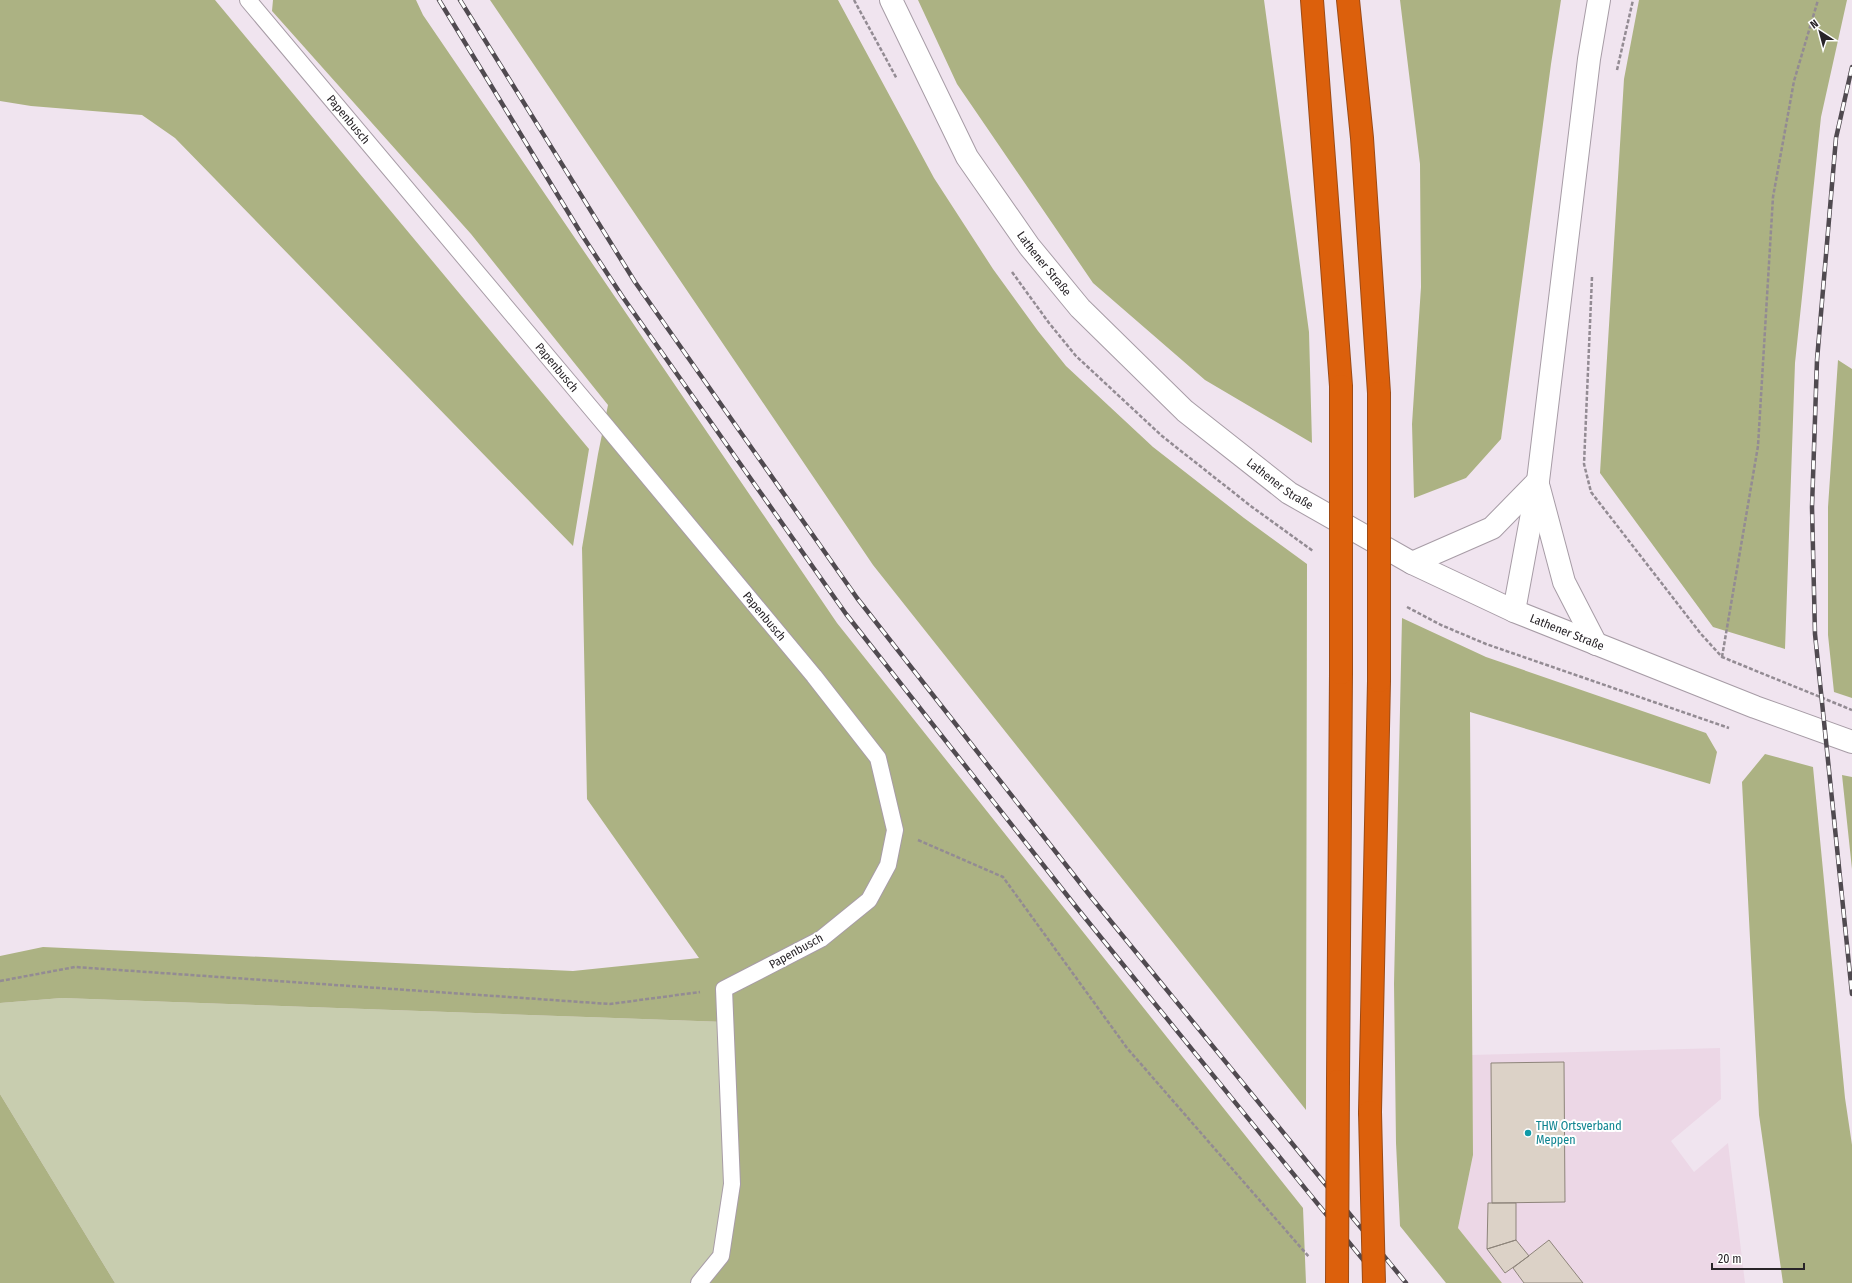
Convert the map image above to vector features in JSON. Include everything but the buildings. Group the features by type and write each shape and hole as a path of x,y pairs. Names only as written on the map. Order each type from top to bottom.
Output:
{"highway":[{"path":"1312,0 1341,386 1341,673 1337,1283"},
{"path":"1348,0 1362,138 1376,325 1379,393 1379,681 1370,1112 1374,1283"}],"street":[{"name":"Lathener Straße","path":"891,0 967,157 1029,246 1080,308 1185,411 1289,493 1412,563 1514,611 1755,707 1852,742"},
{"path":"1514,611 1538,481 1588,67 1599,0"},
{"path":"1412,563 1492,528 1538,481"},
{"path":"1538,481 1564,582 1596,644"}],"lane":[{"name":"Papenbusch","path":"248,0 814,676 878,758 895,830 888,866 869,900 821,939 724,989"},
{"path":"699,1283 721,1256 732,1184 724,989"}],"path":[{"path":"1616,75 1633,0"},
{"path":"1722,657 1758,446 1773,197 1794,81 1818,0"},
{"path":"1592,270 1584,464 1591,492 1701,634 1722,657 1852,710"},
{"path":"895,830 1003,877 1127,1048 1311,1259"},
{"path":"0,981 75,967 610,1004 724,989"}],"shaded area":[{"path":"1720,1048 1721,1099 1671,1141 1694,1172 1728,1143 1745,1283 1501,1283 1458,1228 1473,1155 1471,1055"}],"green space":[{"path":"0,0 215,0 589,449 573,546 175,138 142,115 31,106 0,101"},
{"path":"273,0 416,0 423,15 837,623 1303,1208 1306,1283 699,1283 721,1256 732,1184 725,1022 62,998 0,1003 0,956 43,947 573,971 699,958 587,799 582,548 608,405 471,234 272,11"},
{"path":"490,0 838,0 934,178 993,269 1038,331 1066,366 1153,447 1244,518 1307,564 1306,1110 873,565"},
{"path":"918,0 1264,0 1309,332 1312,443 1205,380 1093,283 957,84"},
{"path":"1400,0 1561,0 1551,64 1501,439 1466,478 1414,498 1412,424 1421,287 1420,164"},
{"path":"1639,0 1847,0 1821,117 1795,363 1785,649 1713,627 1600,473 1624,79"},
{"path":"1838,360 1852,369 1852,698 1834,692 1828,635 1828,507"},
{"path":"1402,618 1486,657 1706,733 1717,752 1710,784 1470,712 1473,1155 1458,1228 1502,1283 1446,1283 1400,1226 1396,1143 1394,984"},
{"path":"1765,754 1813,767 1845,1098 1852,1145 1852,1283 1783,1283 1759,1115 1742,782"},
{"path":"1842,775 1852,777 1852,869"},
{"path":"62,998 725,1022 732,1184 721,1256 699,1283 115,1283 0,1094 0,1003"},
{"path":"0,1094 115,1283 0,1283"}],"railway":[{"path":"439,0 582,235 622,296 846,614 1077,908 1382,1283"},
{"path":"460,0 635,282 857,598 1091,897 1406,1283"},
{"path":"1852,67 1836,138 1817,360 1812,507 1815,634 1852,994"}],"place":[{"name":"THW Ortsverband Meppen","path":"1528,1133"}]}
